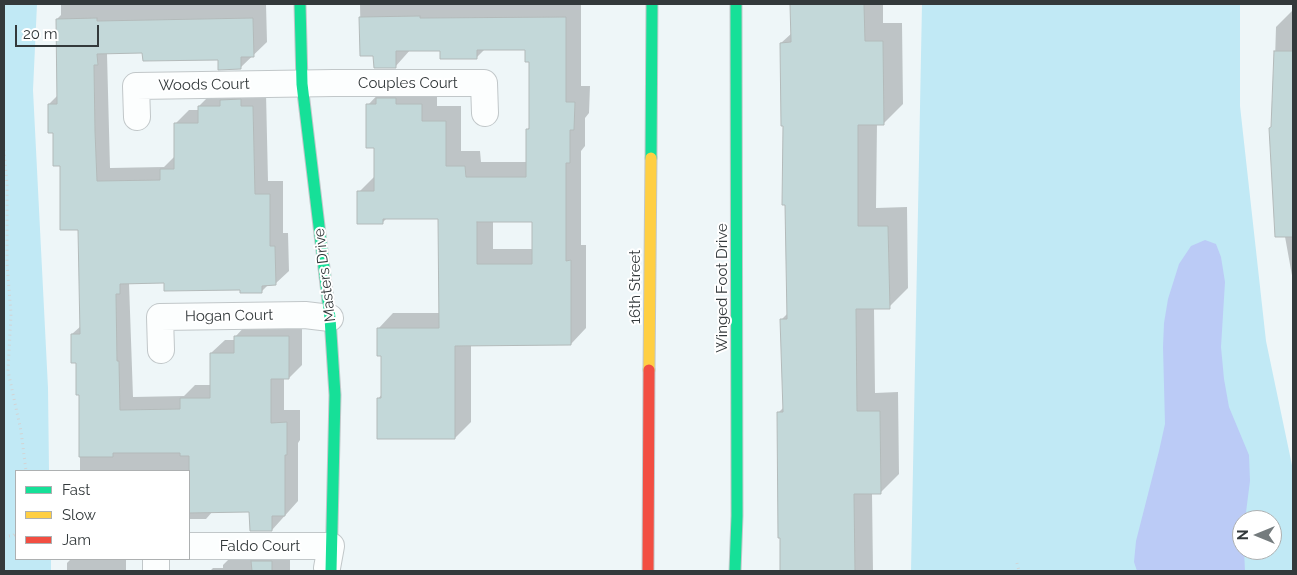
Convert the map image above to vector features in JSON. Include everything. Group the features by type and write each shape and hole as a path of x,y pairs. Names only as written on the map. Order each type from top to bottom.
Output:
{"street":[{"name":"Masters Drive","path":"300,4 302,84 330,318 335,395 330,563"},
{"name":"16th Street","path":"648,571 652,4"},
{"name":"Winged Foot Drive","path":"735,571 737,516 736,4"},
{"name":"Couples Court","path":"302,84 484,83 485,113"},
{"name":"Woods Court","path":"137,117 136,86 302,84"},
{"name":"Hogan Court","path":"161,350 160,317 305,315 330,318"},
{"name":"Faldo Court","path":"190,546 330,563"}],"path":[{"path":"4,150 7,184 7,263 11,314 8,371 21,431 26,470"},
{"path":"1017,564 1019,571"}],"shaded area":[{"path":"4,4 37,4 33,90 48,388 49,470 15,470 15,560 51,560 51,571 4,571"},
{"path":"922,4 1240,4 1240,106 1266,341 1293,470 1293,571 911,571"},
{"path":"1205,240 1216,244 1221,257 1225,282 1221,347 1224,379 1229,407 1249,455 1250,481 1246,510 1232,510 1232,560 1244,560 1245,571 1137,571 1134,562 1136,541 1165,424 1164,323 1168,299 1179,264 1191,246"}],"building":[{"path":"790,4 864,4 865,41 883,41 884,125 858,125 858,226 888,226 890,309 856,309 857,411 880,411 881,494 854,494 855,571 780,571 777,412 783,412 780,319 787,319 785,205 782,205 783,126 781,126 780,43 791,42"},
{"path":"359,17 566,17 566,102 575,102 574,130 570,130 570,163 566,163 566,261 571,260 571,345 455,346 455,439 377,439 377,398 381,398 381,356 377,356 377,328 439,328 438,219 383,219 383,224 357,224 357,191 374,191 374,148 366,148 366,104 376,104 376,98 396,98 396,104 422,104 422,121 446,121 446,166 465,166 466,177 526,177 526,129 529,129 529,62 525,62 525,50 477,50 477,59 440,59 440,51 396,51 396,68 374,68 373,56 360,56","holes":["477,222 532,222 532,264 477,264"]},
{"path":"97,18 97,21 253,18 254,57 241,57 241,69 218,70 218,60 143,61 142,53 97,54 98,65 94,65 95,131 97,181 160,180 160,169 174,169 174,123 198,123 198,106 220,106 220,100 241,99 241,106 253,106 255,194 270,194 270,246 275,246 276,285 262,286 262,293 240,293 240,290 164,291 164,283 120,284 120,294 116,294 117,361 119,361 120,410 180,409 180,398 210,398 210,353 234,353 234,336 289,336 289,379 271,379 271,423 287,422 285,516 272,516 272,531 250,531 249,512 190,513 189,456 180,456 180,453 113,453 113,457 79,457 79,395 76,395 76,363 71,363 71,334 80,334 78,230 60,230 60,166 53,166 53,133 48,133 48,104 57,104 56,19"},
{"path":"1274,51 1293,51 1293,237 1275,237 1269,128 1271,127"},
{"path":"251,561 272,561 272,571 252,571"}],"traffic: fast":[{"path":"300,4 302,84 330,318 335,395 331,571"},
{"path":"651,158 652,4"},
{"path":"735,571 737,516 736,4"}],"traffic: slow":[{"path":"649,370 651,158"}],"traffic: jam":[{"path":"648,571 649,370"}]}
